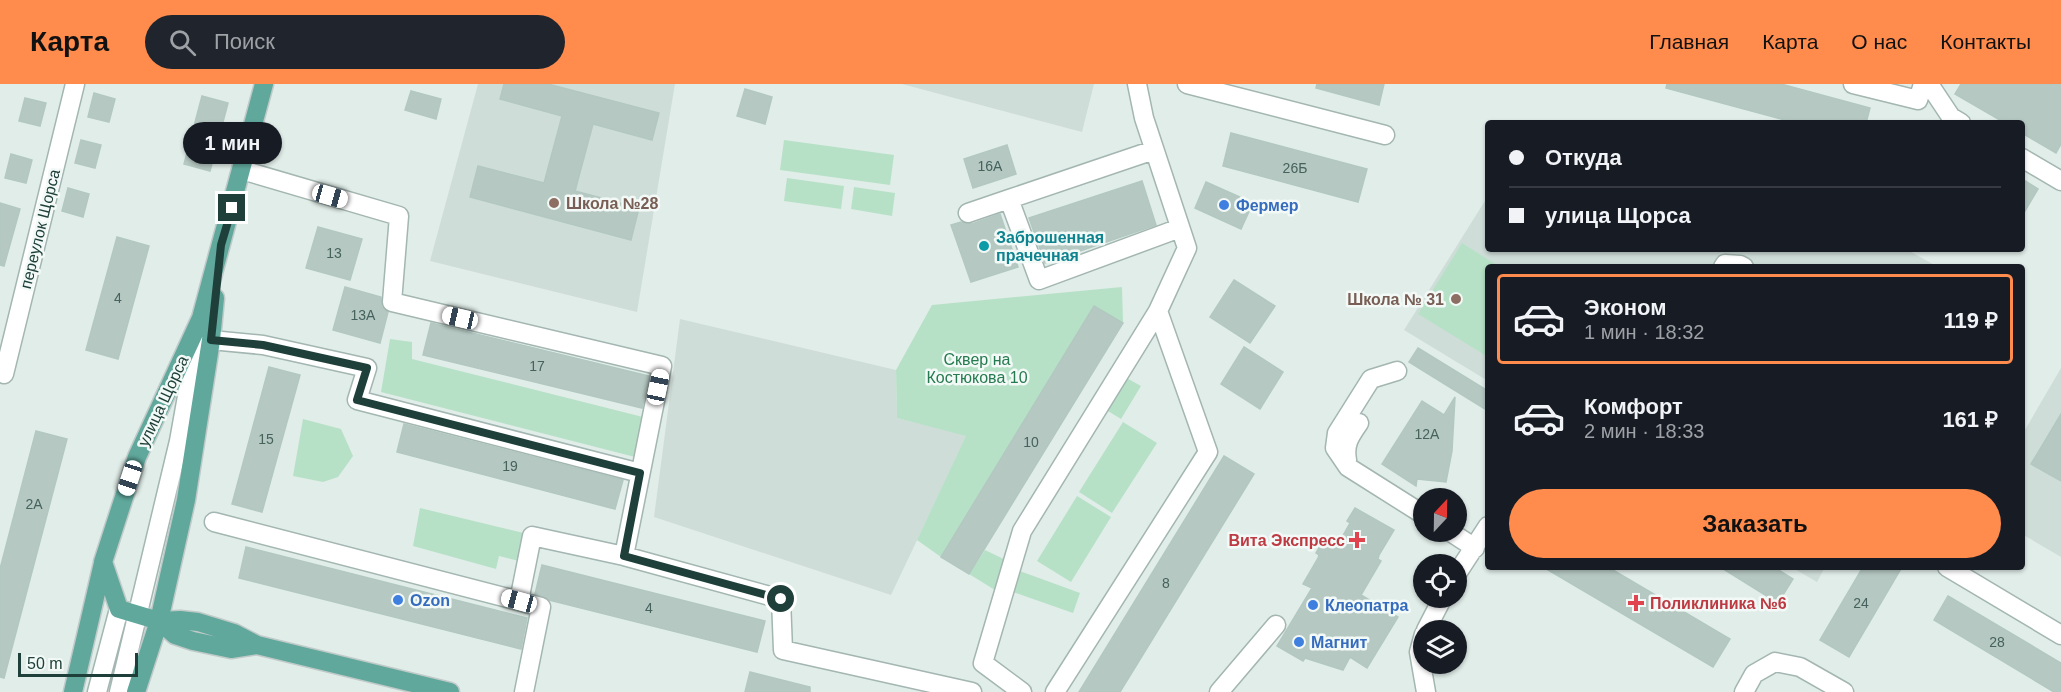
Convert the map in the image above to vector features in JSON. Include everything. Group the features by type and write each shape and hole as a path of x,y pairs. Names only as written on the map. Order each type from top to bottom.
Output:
{"main road":[{"name":"улица Щорса","path":"73,692 103,562 137,457 201,318 264,84"},
{"path":"136,692 159,621 186,500 211,340 221,245"},
{"path":"103,562 119,609 159,621 198,622 234,633 257,645 450,692"}],"street":[{"name":"переулок Щорса","path":"4,374 75,84"},
{"path":"1022,692 982,663 1022,531 1158,311 1187,248 1144,118 1137,84"},
{"path":"1186,84 1385,135"},
{"path":"1853,84 1918,100 1923,84"},
{"path":"1929,84 1956,120"},
{"path":"968,213 1154,150"},
{"path":"2025,160 2061,181"},
{"path":"242,170 399,216 392,302 662,366 624,556"},
{"path":"1010,199 1039,280 1180,228"},
{"path":"1055,692 1208,452 1158,311"},
{"name":"улица Щорса","path":"119,692 179,441 201,318"},
{"path":"211,340 263,345 367,368 357,400 640,473"},
{"path":"1397,371 1371,380 1337,433 1335,448 1348,467 1413,508"},
{"path":"1348,467 1345,450 1347,441 1359,423"},
{"path":"214,522 541,607 524,692"},
{"path":"1467,559 1485,531"},
{"path":"519,601 532,536 624,556 781,599 783,650 972,692"},
{"path":"1466,542 1475,548"},
{"path":"1952,570 2061,634"},
{"path":"97,692 119,609"},
{"path":"1219,692 1276,625"},
{"path":"1744,692 1754,675 1775,662 1800,667 1844,692"},
{"path":"1423,674 1426,692"}],"shaded area":[{"path":"478,84 675,84 637,312 430,261"},
{"path":"902,84 1094,84 1082,132"},
{"name":"Школа № 31","path":"1485,201 1485,252 1911,252 1933,264 1485,264 1485,379 1404,330"},
{"path":"680,319 896,370 897,418 967,435 891,595 654,517"},
{"path":"2061,368 2061,557 2025,536 2025,430"},
{"path":"1796,570 1823,570 1817,582"}],"green space":[{"path":"784,140 894,155 890,185 780,170"},
{"path":"787,178 844,186 841,209 784,201"},
{"path":"854,187 895,193 892,216 851,209"},
{"path":"1462,243 1495,264 1485,264 1485,355 1418,314"},
{"name":"Сквер на Костюкова 10","path":"1122,287 1123,323 1094,306 941,557 917,540 966,436 897,418 896,370 932,305"},
{"path":"390,339 412,342 412,359 643,417 635,457 381,392"},
{"path":"1123,376 1141,386 1121,419 1103,408"},
{"path":"303,419 341,429 353,456 338,477 323,482 293,476"},
{"path":"1123,422 1157,443 1112,513 1079,492"},
{"path":"1077,496 1111,517 1071,582 1037,561"},
{"path":"420,508 524,533 519,561 499,556 496,569 413,546"},
{"path":"985,550 1012,563 1003,595 969,574"},
{"path":"1017,570 1080,593 1073,613 1010,591"}],"building":[{"path":"504,84 548,84 659,113 652,140 593,124 575,191 639,208 631,240 470,197 478,166 544,183 562,116 500,99"},
{"path":"1317,84 1384,84 1379,105 1316,88"},
{"path":"1667,84 1781,84 1870,108 1867,120 1785,120 1666,88"},
{"path":"1961,84 2061,84 2061,144 2056,153 2025,135 2025,120 2000,120 1955,94"},
{"path":"745,89 772,97 765,124 737,116"},
{"path":"411,91 441,99 436,119 405,110"},
{"path":"94,93 115,99 109,122 88,117"},
{"path":"202,96 228,103 210,171 184,164"},
{"path":"25,98 46,103 40,126 19,121"},
{"path":"1231,133 1367,169 1358,202 1223,166"},
{"path":"81,140 101,145 95,168 75,163"},
{"path":"1007,145 1016,174 973,188 964,159"},
{"path":"11,154 32,160 26,183 5,178"},
{"path":"1142,181 1156,225 1045,263 1029,218"},
{"path":"2025,181 2038,189 2025,211"},
{"name":"Фермер","path":"1206,182 1253,203 1241,229 1195,208"},
{"path":"68,188 89,194 83,217 62,211"},
{"path":"0,203 20,209 4,266 0,265"},
{"name":"Заброшенная прачечная","path":"1000,214 1018,267 971,282 951,225 961,222 972,224"},
{"path":"318,227 362,239 350,280 306,268"},
{"path":"117,237 149,246 118,359 86,350"},
{"path":"1234,280 1275,306 1250,343 1210,317"},
{"path":"345,287 381,297 382,307 388,312 380,343 333,330"},
{"path":"1094,306 1123,323 969,574 941,557"},
{"path":"431,323 649,376 642,408 423,355"},
{"path":"1244,347 1283,372 1260,409 1221,384"},
{"path":"1418,348 1485,389 1485,409 1409,362"},
{"path":"269,367 300,375 262,512 232,504"},
{"path":"1455,397 1452,451 1446,482 1417,479 1416,486 1382,464 1422,401 1444,415"},
{"path":"2061,414 2061,481 2031,464"},
{"path":"404,424 623,480 615,509 397,452"},
{"path":"36,431 67,439 4,678 0,677 0,569"},
{"path":"1224,456 1254,474 1120,692 1079,692"},
{"path":"1355,508 1394,530 1379,555 1378,559 1381,561 1361,595 1398,617 1367,668 1350,657 1343,670 1305,658 1303,661 1277,646 1312,588 1303,584 1318,558 1319,555 1316,553 1324,539 1337,546 1350,523 1347,521"},
{"path":"246,547 527,618 521,649 239,578"},
{"path":"542,565 765,621 757,652 549,600 535,594"},
{"name":"Поликлиника №6","path":"1548,570 1613,570 1730,639 1713,667"},
{"path":"1725,570 1779,570 1793,579 1778,603"},
{"path":"1861,570 1900,570 1849,657 1820,640"},
{"path":"1948,596 2061,663 2061,692 2054,692 1934,620"},
{"path":"750,672 810,687 810,692 745,692"}],"place":[{"name":"Школа №28","path":"554,203"},
{"name":"Фермер","path":"1224,205"},
{"name":"Заброшенная прачечная","path":"984,246"},
{"name":"Школа № 31","path":"1456,299"},
{"name":"Вита Экспресс","path":"1357,540"},
{"name":"Ozon","path":"398,600"},
{"name":"Поликлиника №6","path":"1636,603"},
{"name":"Клеопатра","path":"1313,605"},
{"name":"Магнит","path":"1299,642"}],"route":[{"path":"232,208 221,245 211,340 263,345 367,368 357,400 640,473 624,556 781,599"}]}
